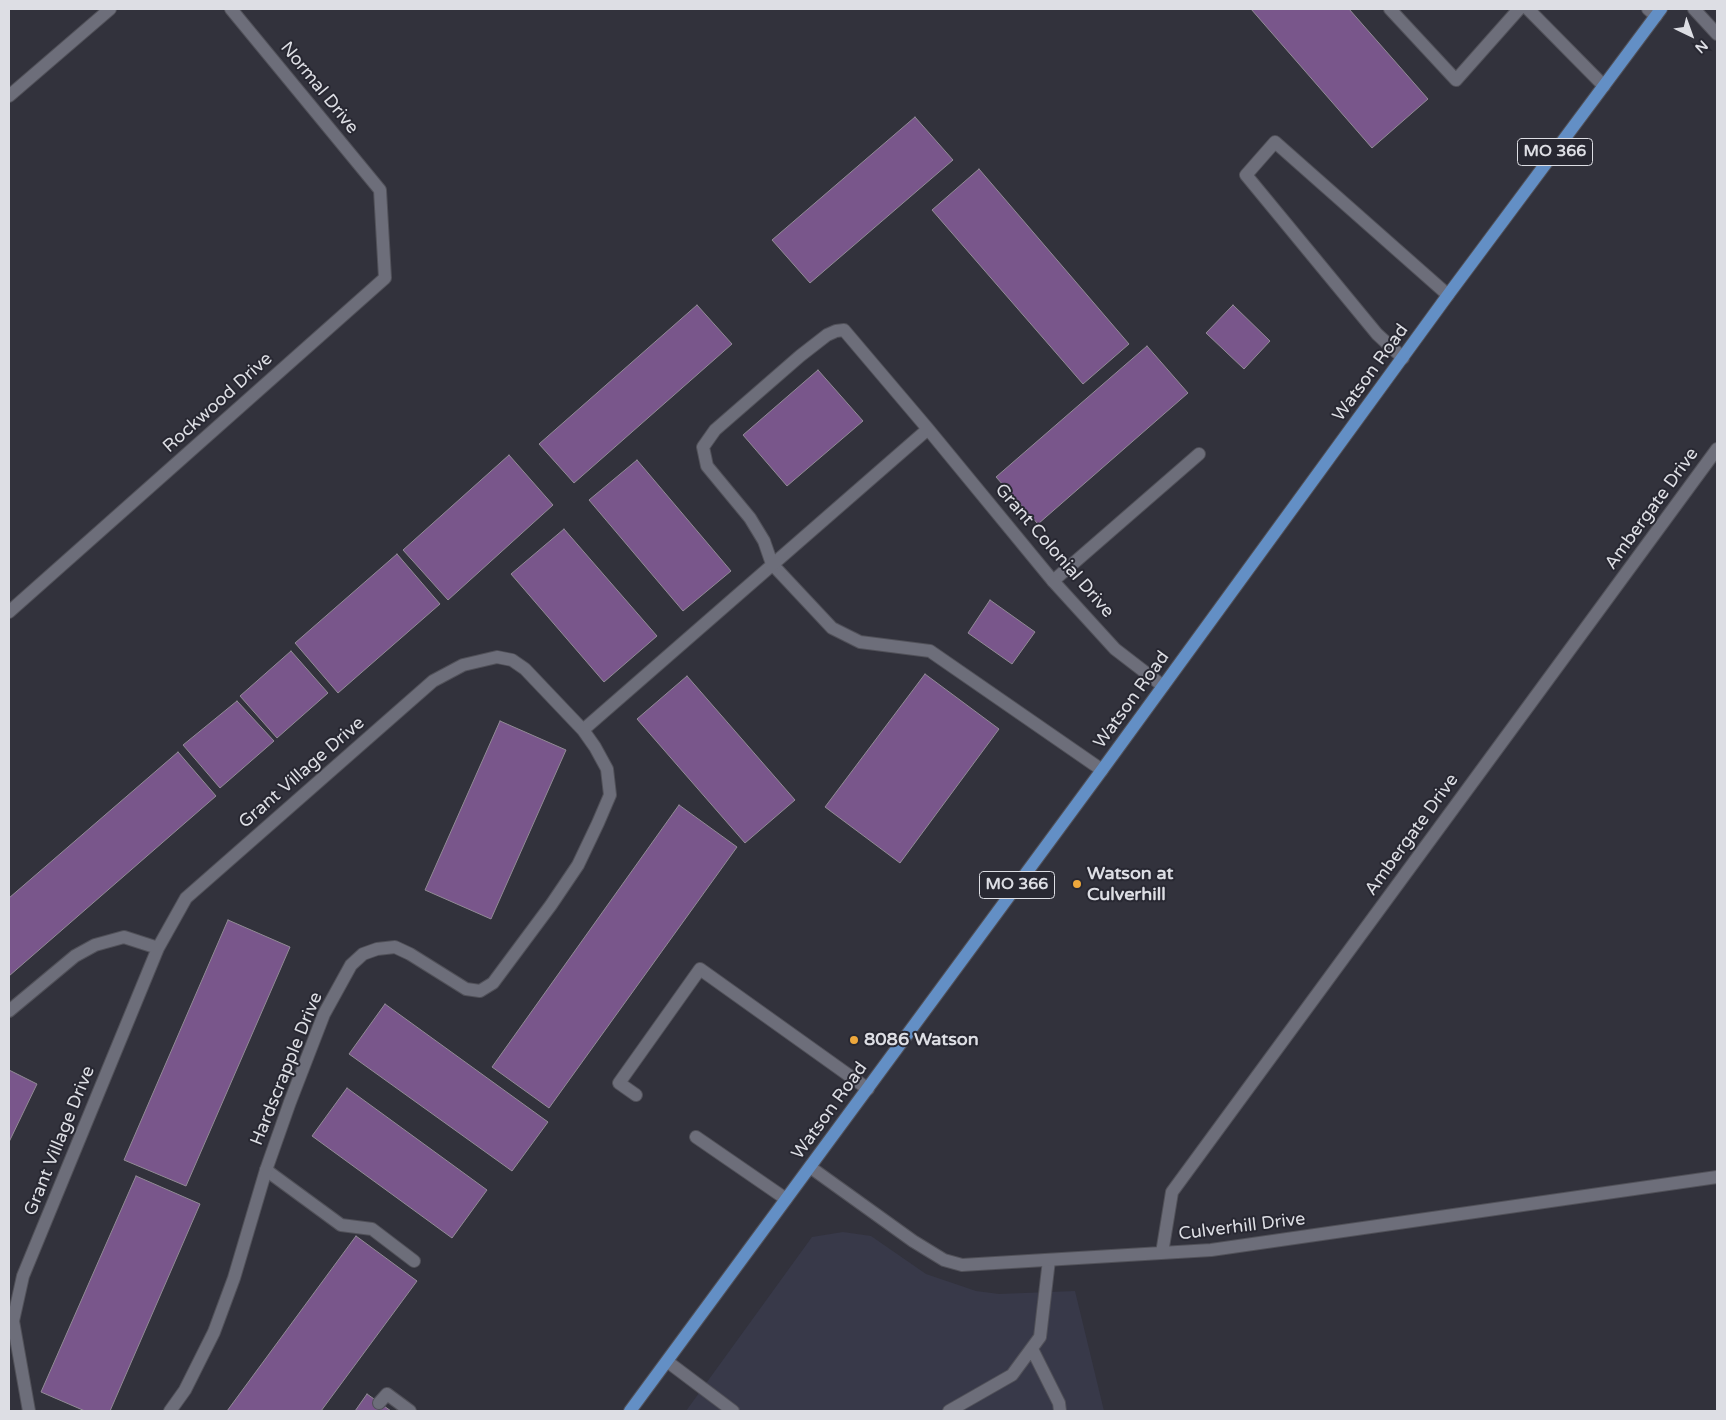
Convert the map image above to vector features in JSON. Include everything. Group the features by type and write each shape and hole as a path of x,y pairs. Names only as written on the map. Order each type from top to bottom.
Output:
{"main road":[{"name":"Watson Road","path":"630,1411 668,1362 1448,296 1604,86 1655,11"}],"street":[{"path":"9,96 110,9"},
{"name":"Normal Drive","path":"231,9 380,190"},
{"path":"1390,9 1456,80 1519,9"},
{"path":"1528,9 1604,86"},
{"path":"1694,9 1717,34"},
{"path":"1403,358 1377,334 1246,175 1275,142 1448,296"},
{"name":"Rockwood Drive","path":"9,612 385,278 380,190"},
{"name":"Grant Colonial Drive","path":"772,564 764,541 750,518 707,466 703,447 715,430 800,356 827,336 836,331 844,330 928,428 1053,581 1115,649 1163,686"},
{"path":"583,730 928,428"},
{"name":"Ambergate Drive","path":"1162,1253 1172,1192 1717,449"},
{"path":"1053,581 1199,454"},
{"path":"772,564 832,628 860,642 930,651 1102,770"},
{"name":"Hardscrapple Drive","path":"170,1411 185,1390 214,1332 234,1278 266,1170 290,1102 324,1014 351,965 363,954 377,949 395,947 410,954 466,989 480,991 493,984 578,865 610,795 608,770 596,747 583,730 525,669 512,660 497,657"},
{"name":"Grant Village Drive","path":"29,1411 11,1321 23,1276 158,948 186,898 434,681 463,665 497,657"},
{"path":"9,1011 75,956 95,945 124,937 158,948"},
{"path":"636,1095 619,1084 700,970 868,1089"},
{"path":"696,1137 786,1199"},
{"name":"Culverhill Drive","path":"810,1167 914,1241 944,1260 962,1265 1211,1250 1711,1178 1717,1184"},
{"path":"266,1170 341,1225 372,1229 414,1261"},
{"path":"949,1411 1012,1375 1040,1337 1049,1260"},
{"path":"1032,1349 1059,1403 1060,1411"},
{"path":"668,1362 733,1411"},
{"path":"379,1403 387,1394 410,1411"}],"shaded area":[{"path":"843,1232 871,1236 926,1274 976,1291 999,1294 1075,1291 1104,1411 686,1411 812,1237"}],"building":[{"path":"1251,9 1349,9 1428,99 1372,148"},
{"path":"915,117 953,160 810,283 772,240"},
{"path":"979,169 1129,344 1083,384 932,210"},
{"path":"697,305 732,344 574,483 539,444"},
{"path":"1233,305 1270,341 1244,369 1206,333"},
{"path":"1147,346 1188,393 1038,524 996,477"},
{"path":"818,370 863,421 787,486 743,435"},
{"path":"509,455 553,505 448,600 403,550"},
{"path":"637,460 731,571 683,611 589,500"},
{"path":"564,529 657,636 604,682 511,574"},
{"path":"397,554 440,604 338,693 295,643"},
{"path":"990,600 1035,632 1012,664 968,633"},
{"path":"291,651 328,693 277,738 240,696"},
{"path":"925,674 999,729 900,863 825,807"},
{"path":"687,676 795,800 745,843 637,719"},
{"path":"237,701 274,741 220,788 183,745"},
{"path":"500,721 566,750 491,919 425,890"},
{"path":"178,752 216,796 9,976 9,898"},
{"path":"679,805 737,847 549,1108 492,1067"},
{"path":"228,920 290,947 186,1186 124,1160"},
{"path":"385,1004 548,1122 512,1171 349,1054"},
{"path":"9,1070 37,1084 9,1142"},
{"path":"347,1088 487,1190 452,1238 312,1136"},
{"path":"136,1176 200,1204 110,1411 85,1411 41,1392"},
{"path":"356,1236 417,1281 321,1411 227,1411"},
{"path":"367,1394 391,1411 355,1411"}],"place":[{"name":"Watson at Culverhill","path":"1077,884"},
{"name":"8086 Watson","path":"854,1040"}]}
